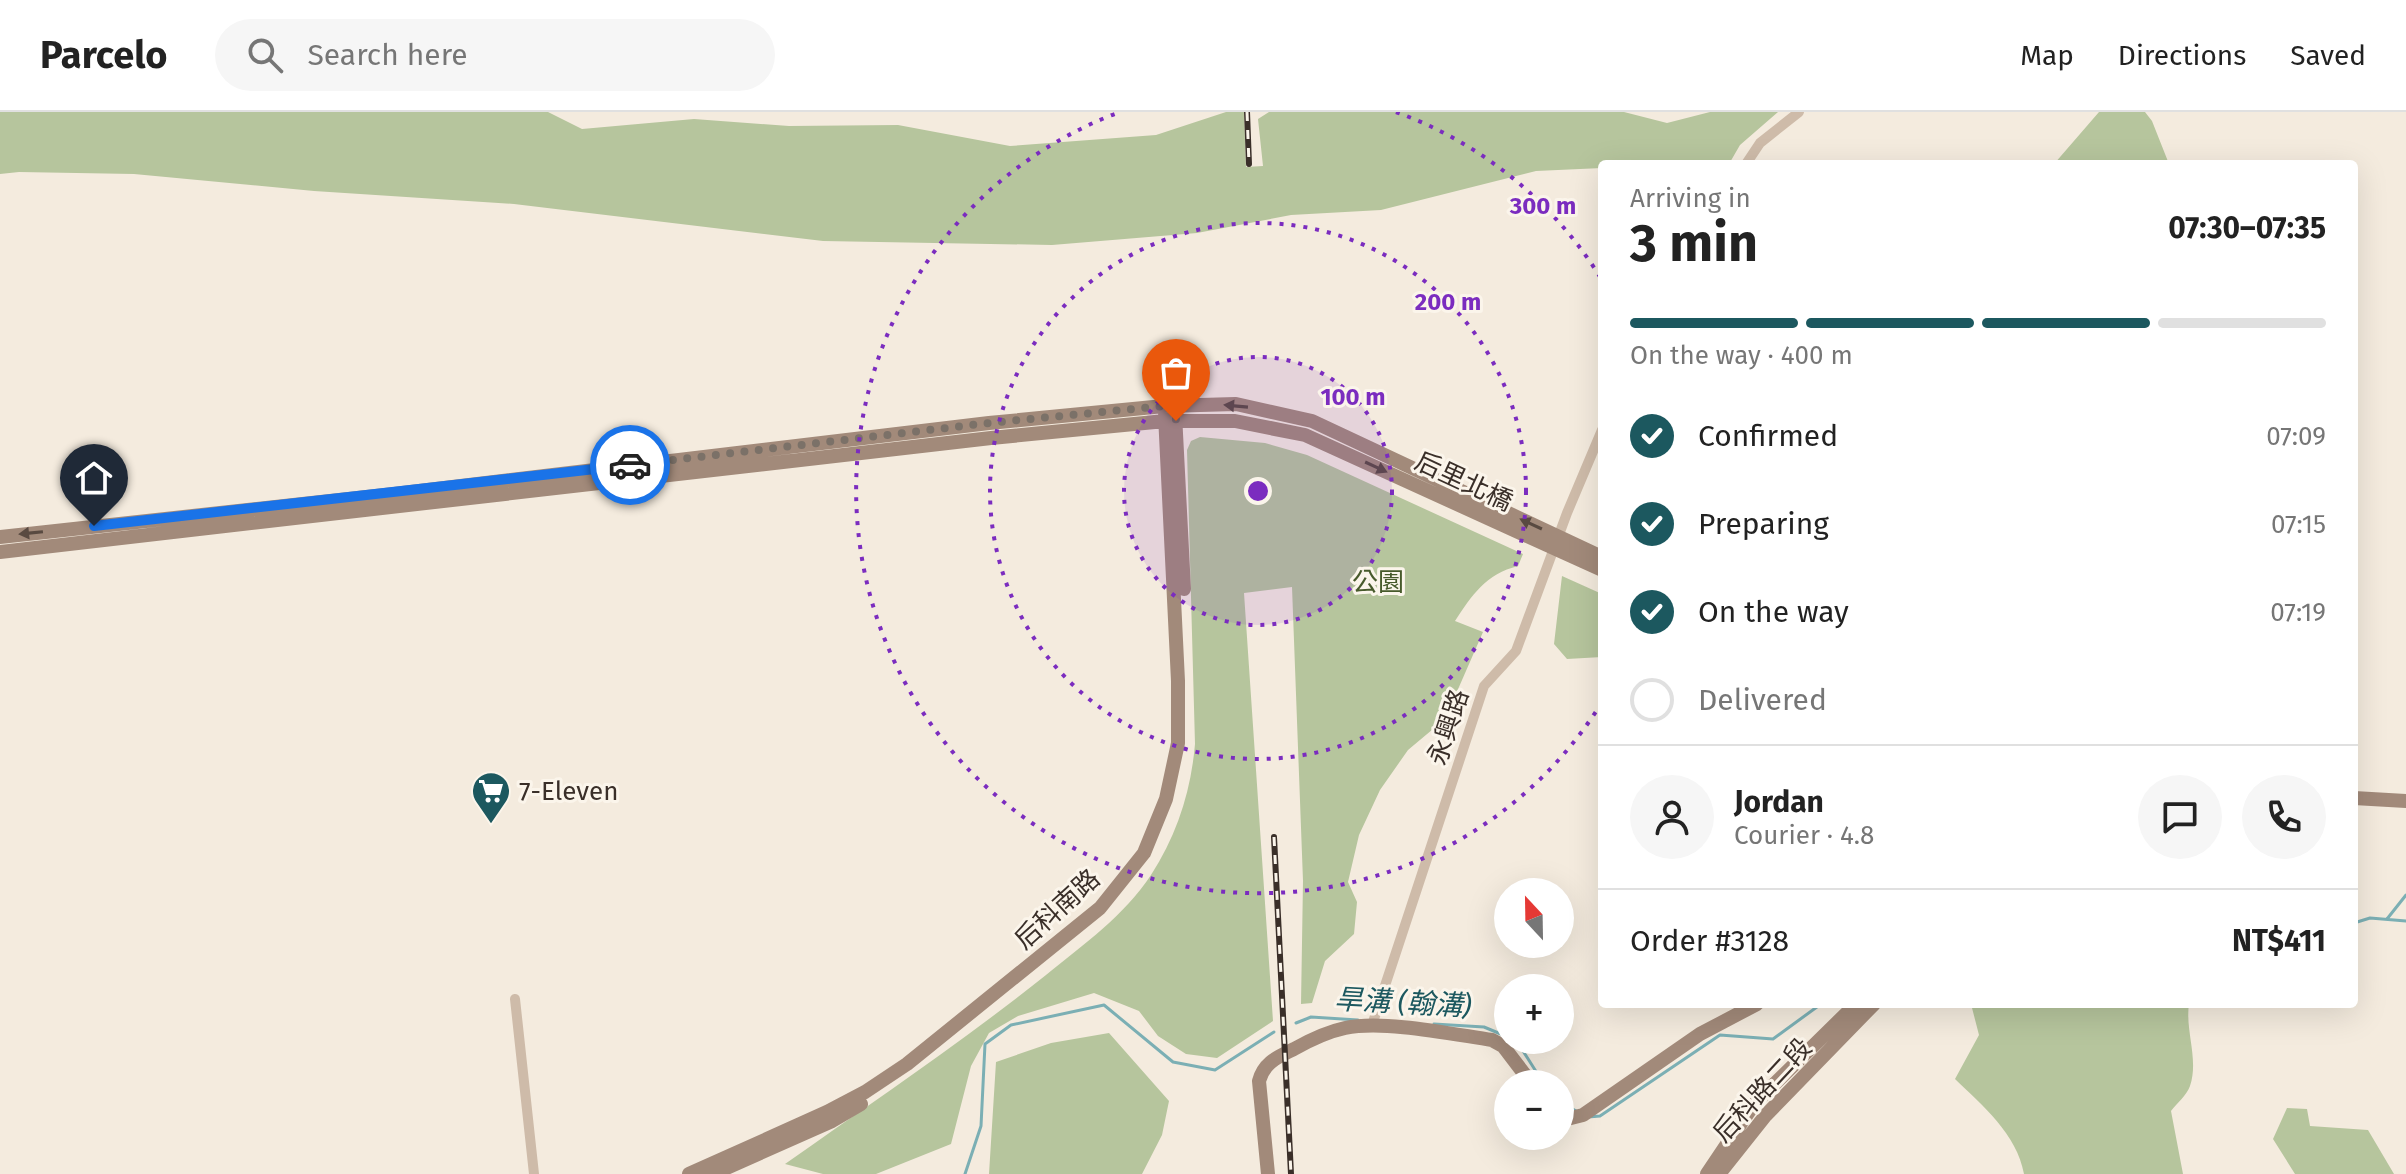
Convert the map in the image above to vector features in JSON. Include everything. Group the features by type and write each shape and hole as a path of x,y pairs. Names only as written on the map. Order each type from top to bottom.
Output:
{"street":[{"path":"1749,160 1760,143 1799,112"},
{"path":"0,552 157,526 540,475 841,448 1170,413 1308,428"},
{"name":"后科南路","path":"713,1174 832,1121 875,1095 953,1037 1105,913 1128,889 1154,848 1181,782 1186,746 1170,413"},
{"name":"后里北橋","path":"1308,428 1598,555"},
{"name":"后里北橋","path":"1308,428 1598,568"},
{"name":"永興路","path":"1372,1025 1484,686 1516,651 1598,439"},
{"path":"0,537 543,491 841,448"},
{"path":"540,475 543,491"},
{"name":"后科南路","path":"689,1174 865,1092 907,1064 1100,908 1121,885 1144,853 1172,780 1178,743 1178,560"},
{"path":"2358,798 2406,801"},
{"path":"515,999 534,1174"},
{"path":"1574,1117 1583,1115 1700,1034 1749,1008"},
{"name":"后科路二段","path":"1707,1174 1754,1104 1852,1008"},
{"name":"后科路二段","path":"1719,1174 1766,1115 1870,1008"},
{"path":"1268,1174 1259,1081 1261,1072 1268,1063 1318,1036 1345,1028 1372,1025 1492,1040 1503,1046 1521,1070"}],"green space":[{"path":"0,112 548,112 582,129 694,119 789,126 898,125 1010,146 1156,135 1226,112 1244,112 1246,167 1263,166 1258,119 1269,112 1624,112 1667,123 1710,112 1778,112 1740,145 1731,160 1598,160 1598,168 1536,171 1381,210 1291,215 1197,233 1052,245 823,241 514,204 314,191 134,174 0,174"},
{"path":"2099,112 2145,112 2152,121 2167,160 2057,160"},
{"name":"公園","path":"1200,437 1265,443 1307,455 1523,554 1518,566 1488,580 1455,621 1483,632 1445,719 1408,750 1380,790 1359,835 1348,882 1357,902 1354,934 1325,961 1312,1003 1301,1004 1303,881 1292,587 1244,593 1273,1021 1217,1058 1186,1054 1158,1036 1139,1011 1094,993 1018,1016 989,1033 971,1066 951,1144 876,1174 823,1174 785,1164 950,1048 1075,952 1129,904 1160,860 1181,812 1195,744 1187,450 1191,441"},
{"path":"1562,576 1598,592 1598,657 1567,659 1554,644"},
{"path":"1972,1008 2189,1008 2192,1076 2187,1093 2171,1111 2183,1174 2024,1174 2006,1133 1955,1079 1979,1035"},
{"path":"1109,1033 1169,1101 1162,1135 1142,1174 989,1174 996,1062 1051,1043"},
{"path":"2287,1108 2307,1109 2310,1126 2368,1130 2394,1174 2295,1174 2273,1139"}],"waterway":[{"path":"2387,919 2406,895"},
{"name":"旱溝 (翰溝)","path":"2358,922 2370,918 2406,921"},
{"name":"旱溝 (翰溝)","path":"965,1174 981,1126 985,1044 1011,1025 1104,1005 1173,1062 1215,1070 1274,1032"},
{"name":"旱溝 (翰溝)","path":"1588,1117 1600,1116 1720,1035 1773,1039 1816,1008"},
{"name":"旱溝 (翰溝)","path":"1296,1023 1311,1017 1358,1020"},
{"name":"旱溝 (翰溝)","path":"1434,1024 1484,1027 1494,1031"},
{"name":"旱溝 (翰溝)","path":"1525,1054 1535,1070"},
{"name":"旱溝 (翰溝)","path":"1574,1110 1578,1112"}],"railway":[{"path":"1247,112 1249,164"},
{"path":"1274,837 1291,1174"}],"way so far":[{"path":"630,465 1164,406 1175,406 1176,421"}],"place":[{"name":"7-Eleven","path":"491,825"}],"route":[{"path":"94,526 630,465"}]}
